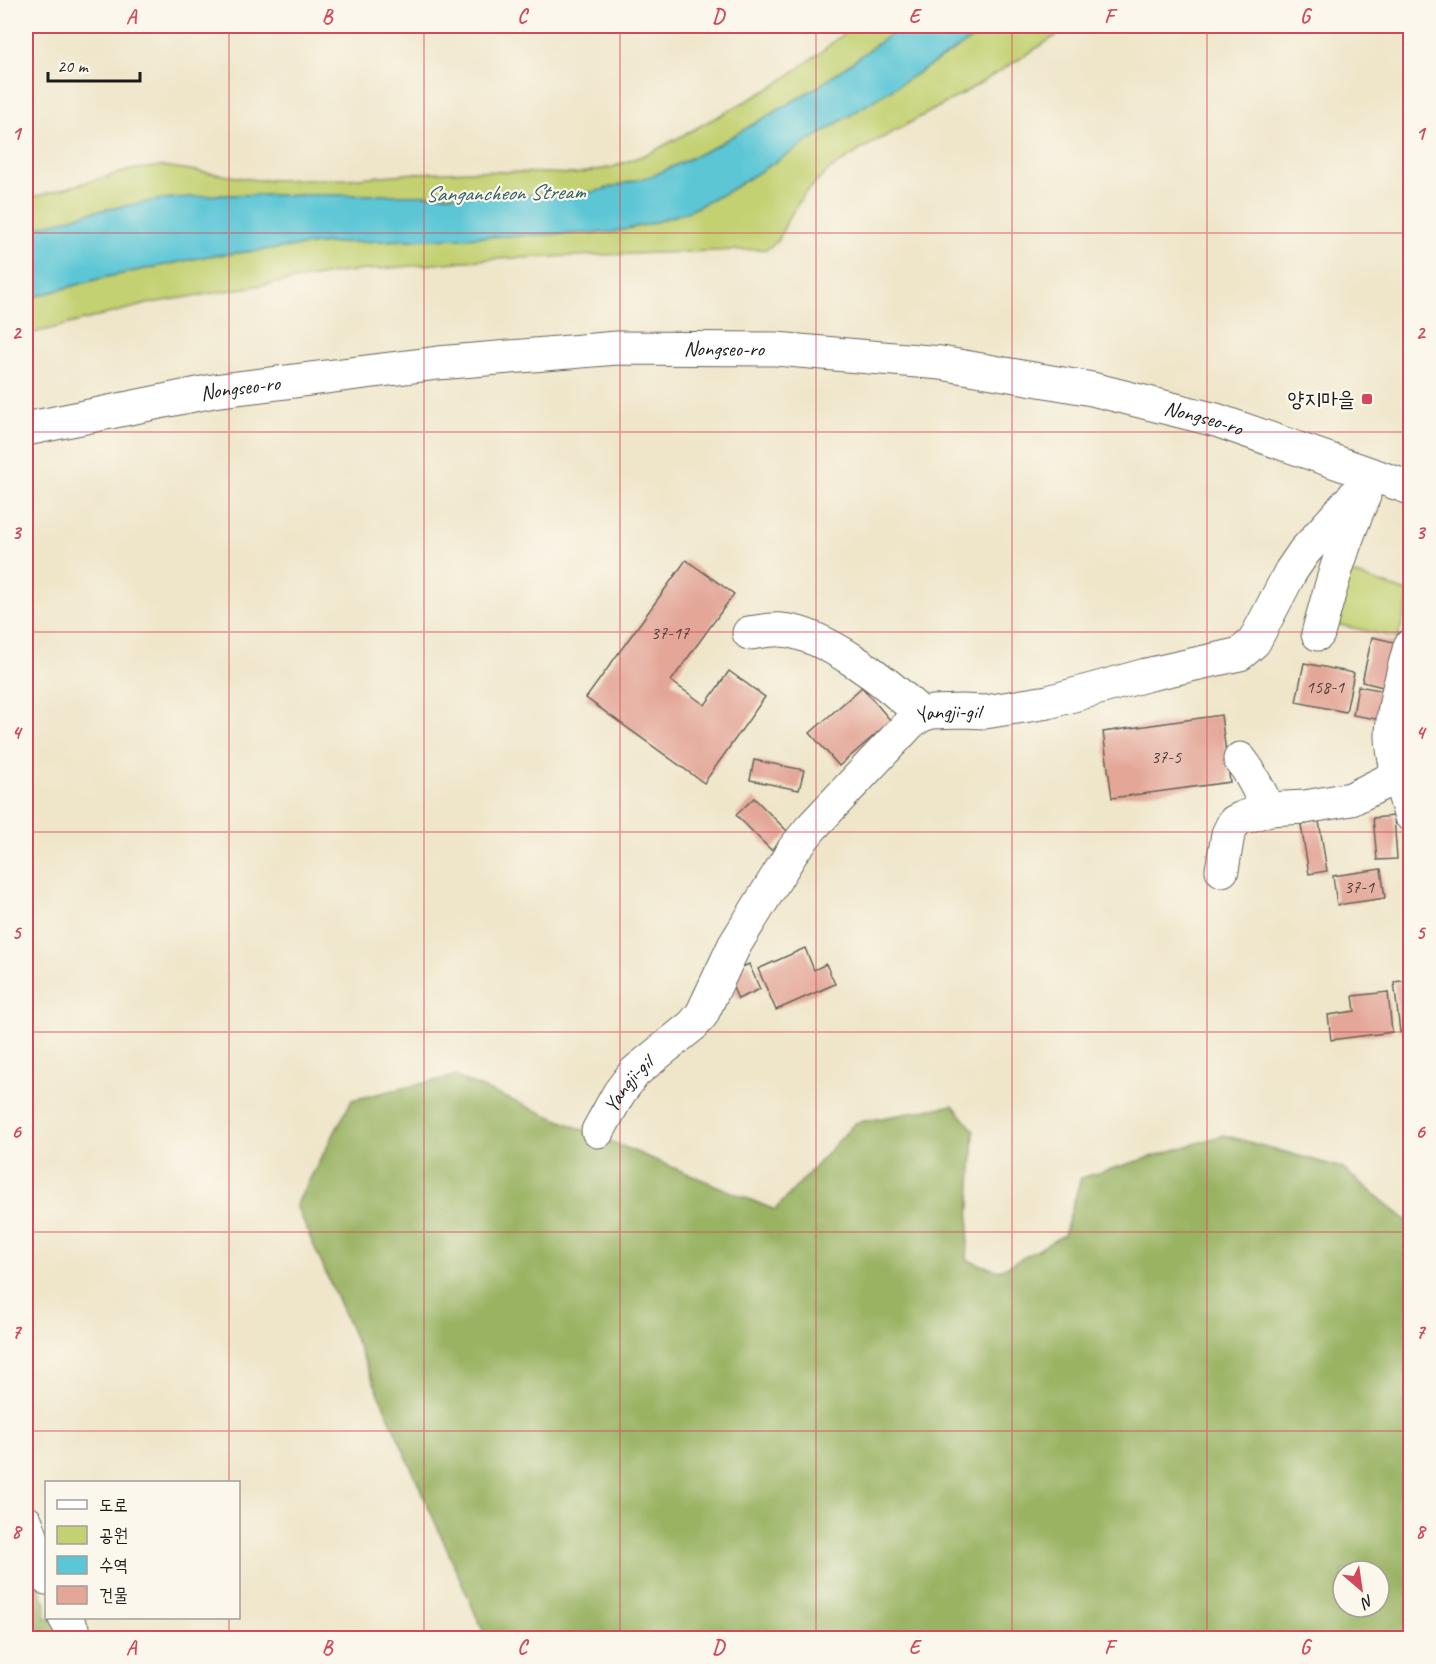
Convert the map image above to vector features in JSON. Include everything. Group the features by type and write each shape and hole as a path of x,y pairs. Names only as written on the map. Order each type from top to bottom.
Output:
{"street":[{"name":"Nongseo-ro","path":"26,429 213,390 438,363 617,348 776,348 941,363 1092,390 1216,420 1410,488"},
{"path":"1318,634 1336,566 1373,475"},
{"name":"Yangji-gil","path":"597,1131 635,1072 693,1025 702,1014 734,946 794,849 911,722 922,715 945,711 985,712 1048,702 1146,675 1240,654 1254,642 1282,587 1304,552 1373,475"},
{"path":"749,633 781,630 806,636 835,649 898,692 922,715"},
{"path":"1410,646 1393,719 1392,738 1410,814"},
{"path":"1240,759 1269,809"},
{"path":"1222,870 1228,834 1234,822 1269,809 1305,807 1351,799 1399,775"},
{"path":"26,1522 45,1575"},
{"path":"66,1619 77,1638"}],"green space":[{"path":"853,26 902,26 819,86 714,147 655,175 594,192 531,195 220,195 163,199 92,212 26,231 26,199 131,170 163,166 257,180 347,179 473,171 575,174 613,167 652,152 774,86"},
{"path":"993,26 1071,26 964,93 862,149 829,170 805,193 788,219 778,241 767,249 491,259 344,272 151,303 26,335 26,299 102,278 208,256 328,243 613,232 649,224 689,211 727,192"},
{"path":"1345,571 1410,593 1398,638 1331,623"},
{"path":"454,1076 775,1210 855,1123 953,1105 974,1131 967,1260 999,1271 1064,1235 1081,1178 1224,1135 1342,1168 1410,1223 1410,1638 486,1638 296,1205 352,1100"},
{"path":"26,1560 45,1601 45,1619 55,1619 65,1638 26,1638"}],"water":[{"path":"902,26 993,26 727,192 689,211 649,224 613,232 328,243 208,256 102,278 26,299 26,231 92,212 163,199 220,195 531,195 594,192 655,175 714,147 819,86"}],"building":[{"path":"686,560 734,594 671,681 705,705 729,671 765,697 704,783 586,698"},
{"path":"1372,637 1398,643 1387,688 1362,682"},
{"path":"1304,663 1354,673 1346,712 1296,702"},
{"path":"1358,686 1386,691 1381,720 1353,715"},
{"path":"862,687 891,721 839,766 810,733"},
{"path":"1221,715 1230,782 1112,798 1103,732"},
{"path":"754,760 804,770 799,790 750,780"},
{"path":"754,798 789,833 771,850 736,815"},
{"path":"1394,816 1397,859 1377,860 1373,818"},
{"path":"1319,821 1327,871 1309,874 1301,825"},
{"path":"1381,869 1385,898 1337,905 1333,876"},
{"path":"805,948 814,970 826,964 835,984 776,1010 758,969"},
{"path":"749,964 760,989 738,999 727,974"},
{"path":"1410,980 1410,1031 1400,1032 1394,982"},
{"path":"1388,992 1392,1032 1331,1040 1328,1015 1355,1011 1353,996"}],"place":[{"name":"양지마을","path":"1367,399"}],"water label":[{"name":"Sangancheon Stream","path":"505,192"}]}
